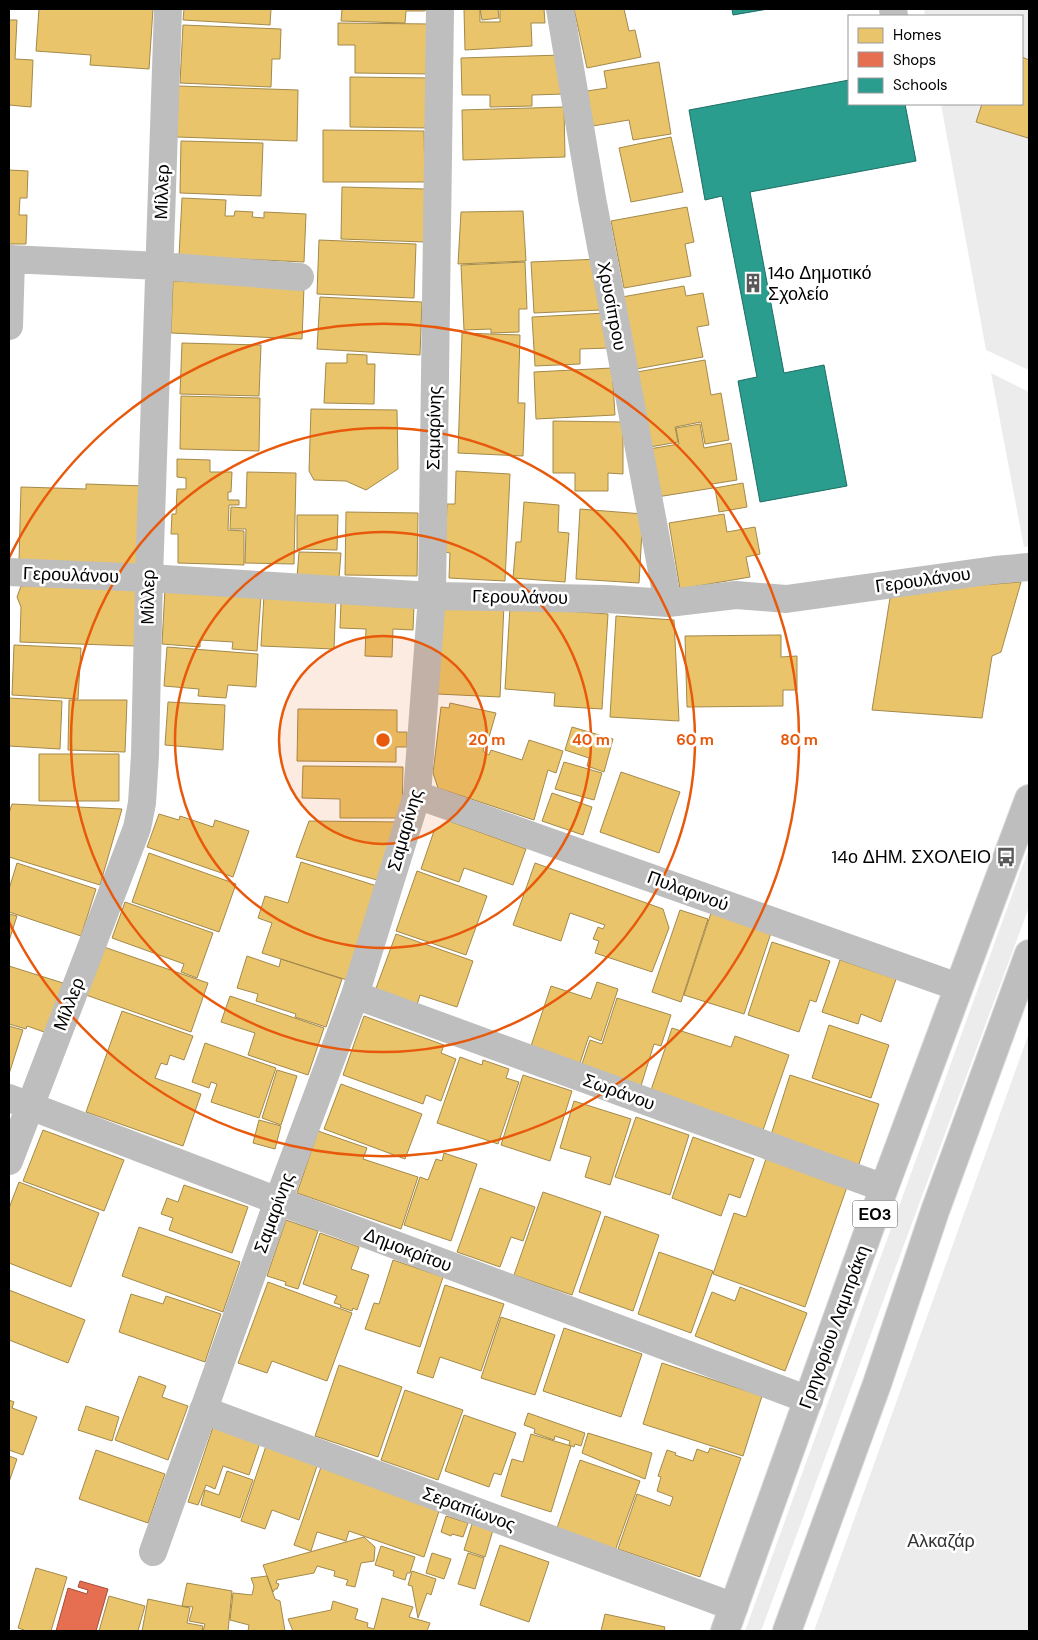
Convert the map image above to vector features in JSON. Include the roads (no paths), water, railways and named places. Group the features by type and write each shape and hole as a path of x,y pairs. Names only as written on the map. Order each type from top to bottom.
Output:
{"street":[{"name":"Μίλλερ","path":"9,1161 19,1102 138,828 142,803 168,9"},
{"name":"Σαμαρίνης","path":"153,1552 278,1201 355,995 417,795 432,596 440,9"},
{"name":"Χρυσίπpου","path":"560,9 593,207 668,603"},
{"path":"9,326 10,259 160,266 300,277"},
{"name":"Γερουλάνου","path":"9,572 149,578 432,596 607,599 668,603 736,595 786,600 995,570 1029,568"},
{"name":"Πυλαρινού","path":"417,795 958,987"},
{"name":"Γρηγορίου Λαμπράκη","path":"729,1619 884,1188 958,987 1009,857 1029,799"},
{"path":"787,1631 877,1384 935,1211 1029,954"},
{"name":"Σωράνου","path":"355,995 884,1188"},
{"name":"Δημοκρίτου","path":"19,1102 809,1400"},
{"name":"Σεραπίωνος","path":"203,1410 729,1619"}],"place":[{"name":"14ο Δημοτικό Σχολείο","path":"753,283"},
{"name":"14ο ΔΗΜ. ΣΧΟΛΕΙΟ","path":"1006,857"}],"park label":[{"name":"Αλκαζάρ","path":"941,1541"}]}
